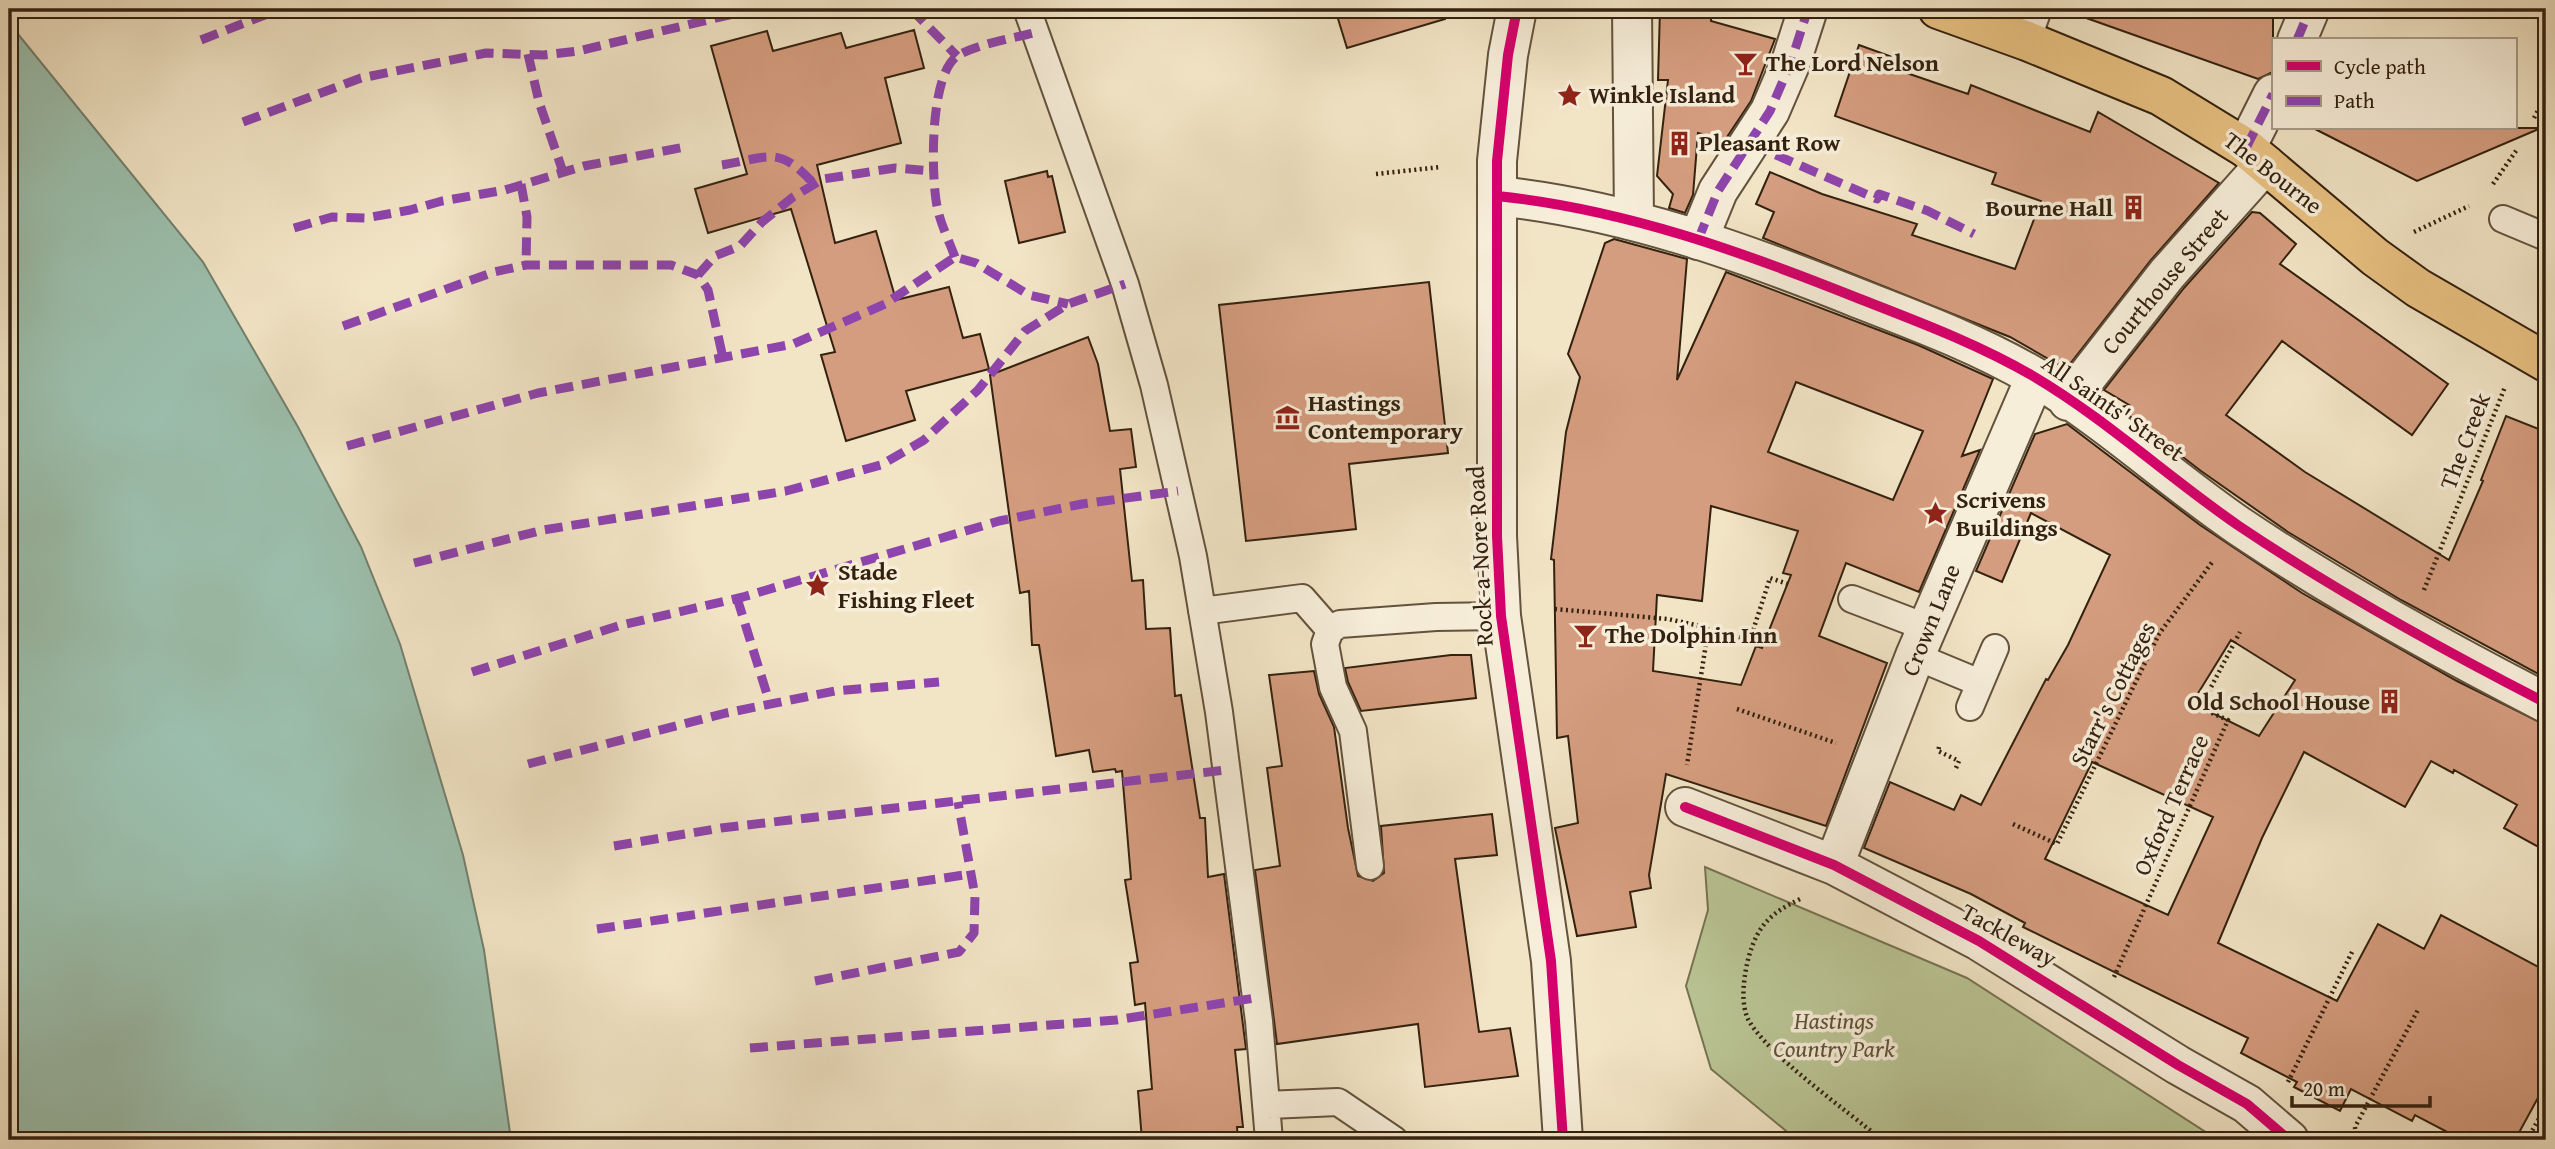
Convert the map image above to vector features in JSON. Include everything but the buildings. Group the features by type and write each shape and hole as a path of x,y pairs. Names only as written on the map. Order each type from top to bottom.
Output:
{"highway":[{"name":"The Bourne","path":"1938,9 2033,25 2161,96 2256,156 2375,257 2418,288 2533,355"}],"street":[{"name":"Rock-a-Nore Road","path":"1517,9 1507,55 1497,196 1495,400 1501,617 1551,961 1563,1140"},
{"path":"1632,9 1634,220"},
{"path":"1698,240 1718,191 1770,111 1791,62 1808,9"},
{"path":"2298,38 2310,9"},
{"name":"Courthouse Street","path":"2068,401 2256,156 2272,98"},
{"name":"All Saints' Street","path":"1497,196 1556,202 1634,220 1762,260 1972,343 2035,378 2236,524 2406,629 2546,703"},
{"name":"Crown Lane","path":"1849,873 1877,756 1922,642 2035,378"},
{"name":"Tackleway","path":"1685,807 1849,873 1979,941 2099,1013 2178,1065 2247,1104 2279,1131"}],"lane":[{"path":"1027,9 1132,310 1157,398 1202,611 1219,712 1259,1021 1269,1140"},
{"path":"2503,219 2546,237"},
{"path":"1202,611 1302,598 1330,630"},
{"path":"1852,599 1922,642 1975,695 1995,648"},
{"path":"1370,866 1353,731 1333,687 1325,644 1330,630 1340,624 1436,617 1501,617"},
{"path":"1266,1105 1338,1102 1394,1140"}],"path":[{"path":"2534,118 2546,95"},
{"path":"2488,190 2518,148"},
{"path":"1376,174 1441,167"},
{"path":"2375,257 2412,233 2481,200"},
{"path":"1555,609 1668,619 1749,640 1770,578 1788,584"},
{"path":"1685,807 1682,795 1707,629"},
{"path":"1737,709 1877,756"},
{"path":"1939,747 1938,751 1959,761 1955,768"},
{"path":"1849,873 1848,898 1832,906 1800,899 1773,913 1754,940 1744,974 1747,1017 1767,1045 1882,1140"},
{"path":"2279,1131 2353,950"},
{"path":"2356,1140 2355,1127 2418,1009"},
{"path":"2528,1140 2546,1106"}],"green space":[{"name":"Hastings Country Park","path":"1705,867 1967,978 2218,1140 1797,1140 1711,1069 1686,986 1708,910"}],"shaded area":[{"path":"9,23 203,262 298,427 361,547 400,644 463,855 484,950 511,1140 9,1140"}],"marked path":[{"path":"201,40 280,9"},
{"path":"243,122 361,78 486,53 544,55 578,51 754,9"},
{"path":"911,9 957,56"},
{"path":"1698,240 1718,191 1770,111 1791,62 1808,9"},
{"path":"2298,38 2310,9"},
{"path":"955,257 940,219 935,192 934,125 942,81 949,65 959,55 986,44 1037,32"},
{"path":"528,54 539,102 563,172"},
{"path":"2246,148 2272,96"},
{"path":"1751,144 1877,199 1879,194 1928,211 1974,234"},
{"path":"294,228 332,217 366,218 410,210 442,201 505,190 584,166 685,147"},
{"path":"722,165 773,157 791,163 814,184"},
{"path":"698,275 715,256 740,246 762,222 793,197 823,179 895,168 934,171"},
{"path":"521,184 527,217 526,265"},
{"path":"347,446 538,393 793,344 885,304 955,257 976,263 1029,295 1068,304"},
{"path":"343,326 494,272 526,265 671,265 698,275 708,290 723,358"},
{"path":"414,563 543,530 786,491 881,465 924,440 978,390 1025,331 1068,304 1125,284"},
{"path":"472,672 618,626 743,597 999,521 1082,504 1178,491"},
{"path":"737,598 770,704"},
{"path":"528,764 726,713 835,691 939,682"},
{"path":"614,846 721,828 1226,770"},
{"path":"815,981 959,952 974,933 975,896 958,802"},
{"path":"597,929 971,874"},
{"path":"750,1048 1116,1020 1255,998"}],"cycle path":[{"path":"1517,9 1508,55 1497,161 1497,536 1501,616 1551,961 1563,1140"},
{"path":"1497,196 1591,211 1727,249 1926,325 1991,354 2060,393 2213,508 2314,574 2390,619 2546,703"},
{"path":"1685,807 1834,865 1979,941 2178,1065 2247,1104 2289,1140"}],"place":[{"name":"The Lord Nelson","path":"1746,63"},
{"name":"Winkle Island","path":"1569,95"},
{"name":"Pleasant Row","path":"1679,143"},
{"name":"Bourne Hall","path":"2133,208"},
{"name":"Hastings Contemporary","path":"1288,417"},
{"name":"Scrivens Buildings","path":"1936,514"},
{"name":"Stade Fishing Fleet","path":"818,586"},
{"name":"The Dolphin Inn","path":"1585,635"},
{"name":"Old School House","path":"2390,702"}]}
